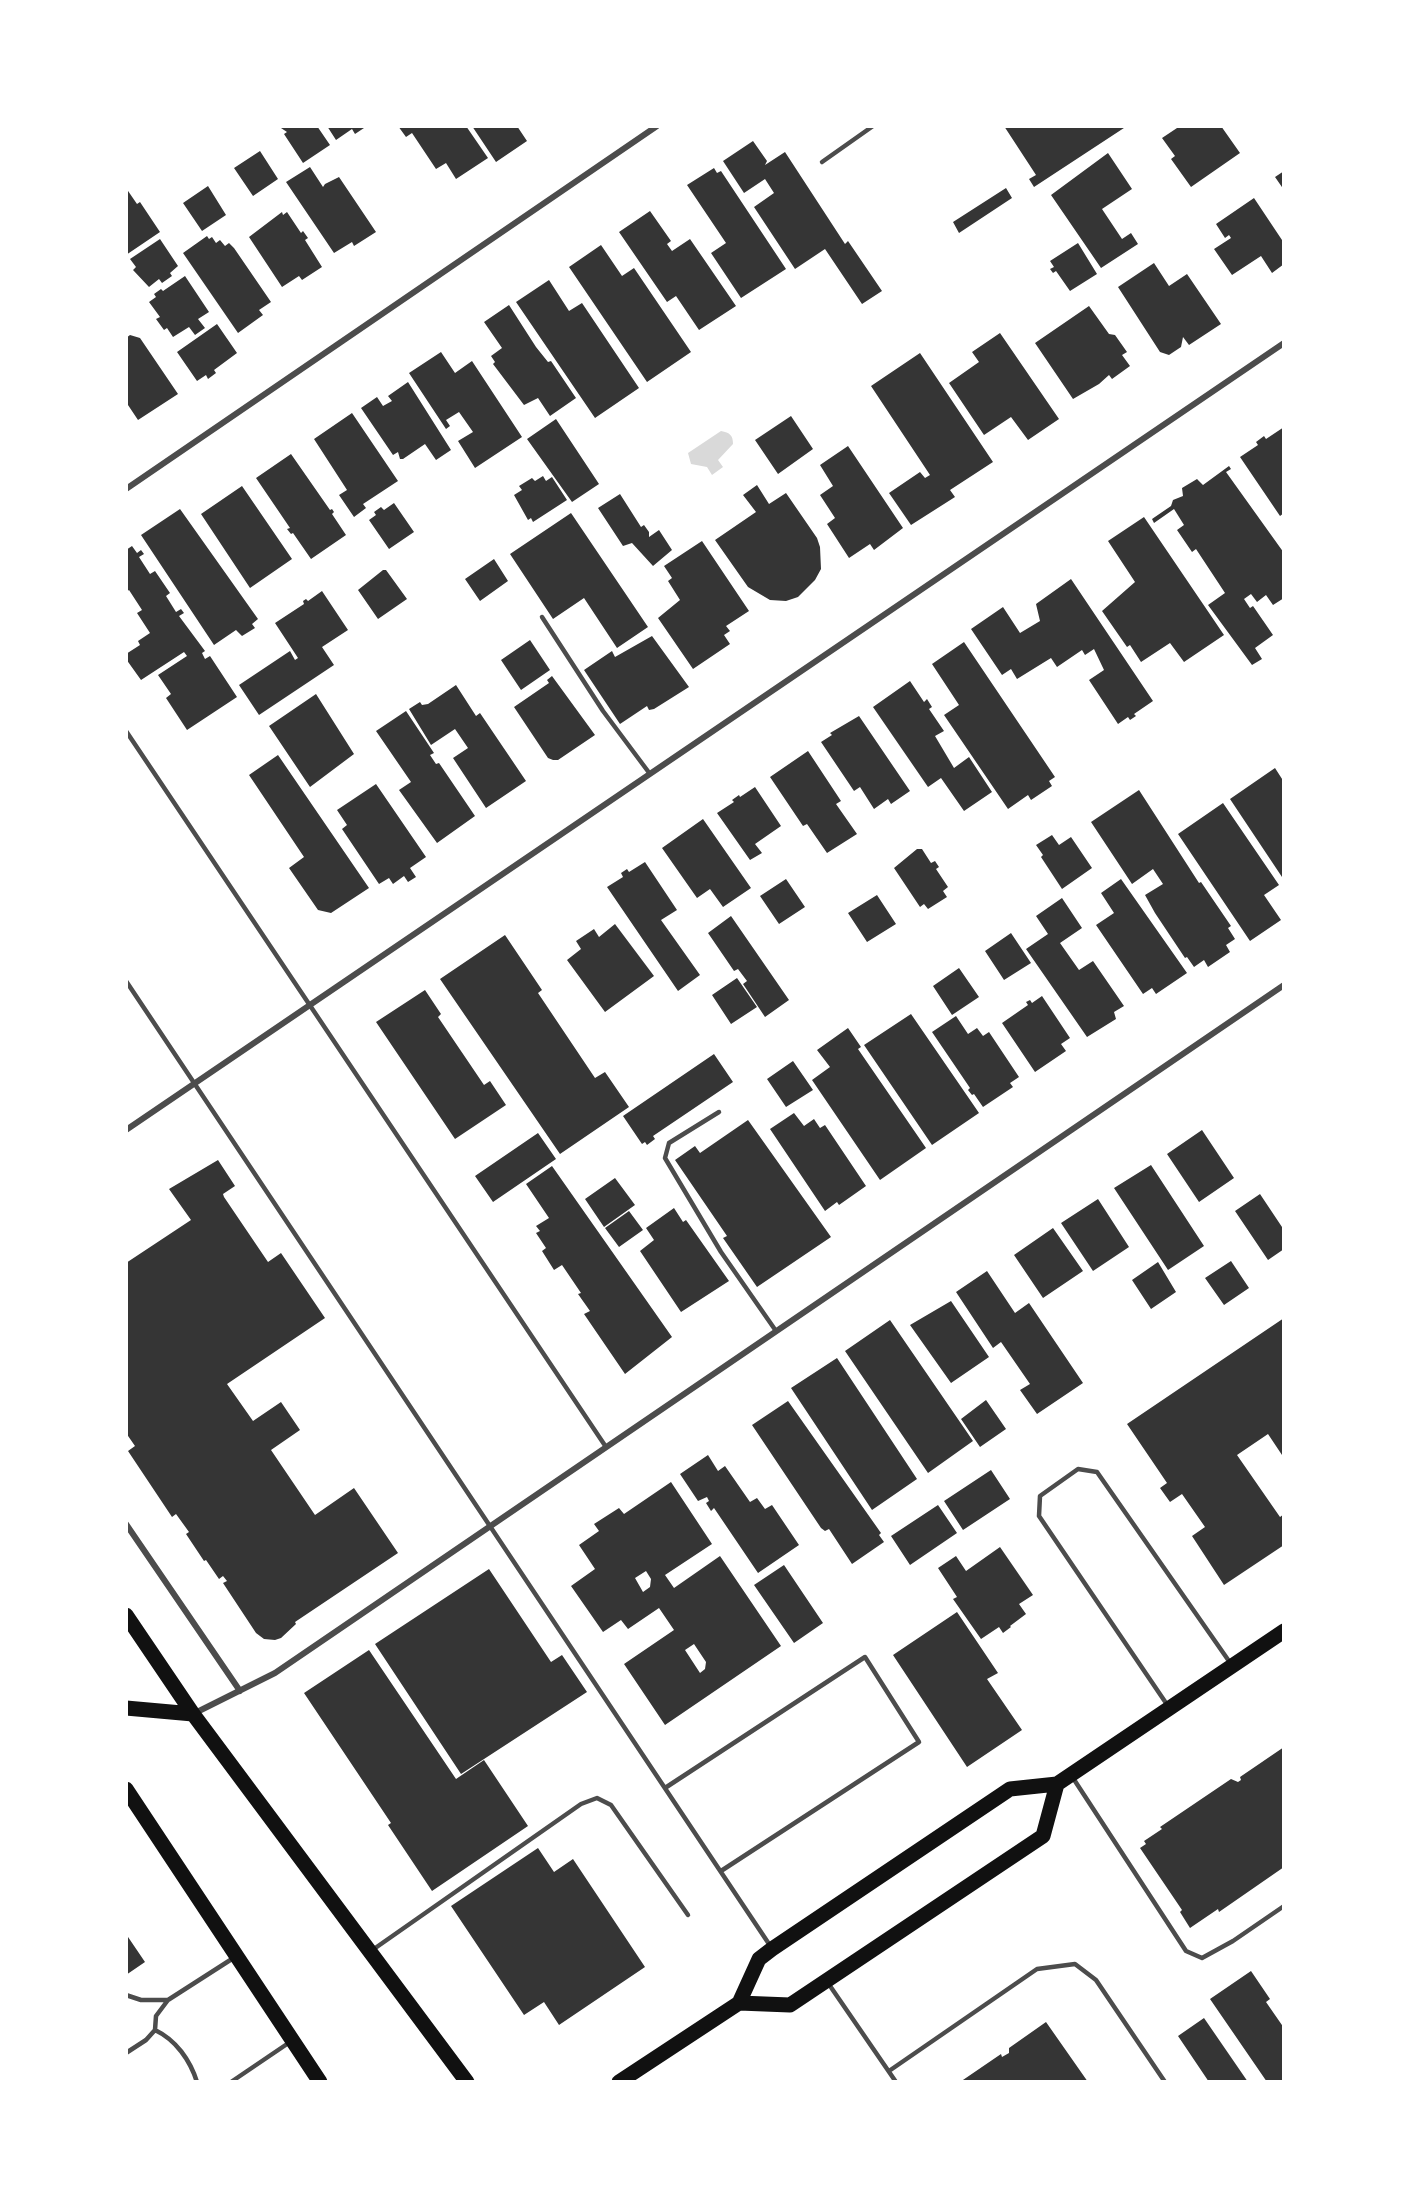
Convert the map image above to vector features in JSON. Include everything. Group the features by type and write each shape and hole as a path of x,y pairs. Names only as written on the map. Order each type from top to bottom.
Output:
{"main road":[{"path":"126,1615 193,1714 467,2082"},
{"path":"620,2082 739,2003 759,1959 772,1949 1010,1789 1057,1784 1071,1776 1284,1631"},
{"path":"126,1708 193,1714"},
{"path":"739,2003 790,2005 1043,1836 1057,1784"},
{"path":"126,1789 320,2082"}],"street":[{"path":"126,489 657,126"},
{"path":"126,1130 1284,343"},
{"path":"193,1714 275,1673 1284,985"},
{"path":"126,1524 240,1691"}],"lane":[{"path":"822,162 873,126"},
{"path":"542,616 603,711 650,774"},
{"path":"126,731 606,1447"},
{"path":"126,981 772,1949"},
{"path":"719,1112 669,1143 664,1158 721,1252 776,1331"},
{"path":"1170,1708 1039,1516 1040,1496 1078,1469 1097,1472 1232,1666"},
{"path":"665,1788 865,1657 919,1742 721,1871"},
{"path":"1071,1776 1186,1951 1202,1958 1233,1941 1284,1906"},
{"path":"369,1952 581,1804 597,1798 611,1805 688,1915"},
{"path":"126,2053 146,2040 155,2030 156,2016 168,2000 236,1956"},
{"path":"889,2072 1037,1969 1075,1964 1096,1980 1165,2082"},
{"path":"826,1981 896,2082"},
{"path":"126,1995 141,2000 168,2000"},
{"path":"155,2030 168,2036 181,2052 192,2066 197,2082"},
{"path":"231,2082 292,2041"}],"shaded area":[{"path":"721,431 730,435 733,444 718,460 723,467 712,475 707,467 691,464 688,453"}],"building":[{"path":"278,126 317,126 330,145 303,163 284,134 287,132"},
{"path":"327,126 367,126 355,134 352,129 336,140"},
{"path":"398,126 466,126 488,158 456,179 446,163 436,169 412,133 406,137"},
{"path":"472,126 517,126 527,141 496,162"},
{"path":"1004,126 1127,126 1034,187 1029,179 1036,175"},
{"path":"1180,126 1221,126 1240,153 1191,187 1171,159 1175,156 1162,138"},
{"path":"753,141 767,161 765,165 785,152 845,244 848,241 882,291 862,304 825,249 795,269 754,207 774,193 765,179 744,193 723,161"},
{"path":"260,151 278,179 253,196 234,168"},
{"path":"1108,153 1132,189 1102,209 1122,239 1131,233 1138,244 1101,268 1051,195"},
{"path":"310,167 323,187 339,177 376,232 354,246 352,242 334,253 286,182"},
{"path":"714,168 717,173 721,171 786,269 741,298 711,253 726,243 687,185"},
{"path":"1284,171 1284,190 1275,177"},
{"path":"208,186 226,215 202,231 183,203"},
{"path":"126,188 137,204 140,202 160,232 126,255"},
{"path":"1006,188 1012,198 959,233 953,222"},
{"path":"1254,198 1284,243 1284,264 1272,273 1261,256 1232,275 1214,249 1231,238 1229,235 1225,238 1216,224"},
{"path":"650,211 671,241 667,244 672,251 690,239 736,306 699,330 676,296 667,302 619,232"},
{"path":"282,212 283,215 287,212 301,233 303,231 308,238 305,240 322,267 302,280 299,276 282,287 249,237"},
{"path":"207,236 209,239 212,237 216,243 220,240 225,246 229,243 234,248 271,302 259,310 263,315 238,333 183,253"},
{"path":"160,239 178,266 170,273 172,276 162,283 159,279 149,287 133,270 136,267 130,259"},
{"path":"1078,243 1097,274 1070,291 1056,271 1053,273 1050,269 1054,267 1050,261"},
{"path":"601,245 622,276 634,268 691,352 647,382 569,267"},
{"path":"1154,263 1169,286 1187,274 1221,324 1189,345 1183,337 1181,347 1169,355 1160,352 1118,287"},
{"path":"185,276 209,312 198,319 205,328 195,335 189,327 173,337 167,328 164,330 156,319 160,317 149,302 156,297 154,294 161,289 163,291"},
{"path":"549,280 569,311 582,303 639,388 595,418 516,302"},
{"path":"509,305 536,347 548,362 551,361 576,398 550,416 538,398 524,405 493,364 495,362 491,356 502,348 484,322"},
{"path":"1089,306 1109,334 1115,335 1127,352 1122,355 1130,366 1112,379 1109,375 1099,384 1073,399 1035,343"},
{"path":"217,324 237,353 214,370 216,373 208,379 206,375 197,381 177,352"},
{"path":"1000,333 1059,419 1028,440 1011,417 984,435 949,383 979,362 972,352"},
{"path":"130,335 140,338 178,394 138,420 126,402 126,338"},
{"path":"441,352 455,373 472,361 522,437 475,468 458,441 473,432 459,412 446,420 450,426 446,429 409,373"},
{"path":"920,353 993,462 950,490 955,497 911,525 889,493 920,472 925,478 930,475 871,386"},
{"path":"408,382 451,450 436,460 425,444 403,459 400,459 398,452 393,455 361,408 377,397 383,406 392,401 388,396"},
{"path":"352,413 398,481 363,504 366,508 354,517 339,495 347,490 314,439"},
{"path":"791,416 813,449 778,474 755,440"},
{"path":"556,419 599,484 572,502 527,439"},
{"path":"1284,427 1284,513 1280,516 1240,457 1258,445 1256,442 1264,436 1266,439"},
{"path":"848,446 903,528 874,550 870,544 849,558 827,524 835,518 820,495 833,486 820,465"},
{"path":"291,454 330,510 332,509 334,512 332,514 346,535 311,559 293,533 291,534 287,529 290,528 256,478"},
{"path":"1229,466 1231,469 1226,472 1284,553 1284,598 1273,605 1266,595 1257,602 1251,594 1244,599 1250,608 1253,606 1273,635 1255,648 1262,659 1252,665 1208,605 1225,593 1196,549 1192,552 1177,530 1184,525 1174,509 1154,523 1152,519 1171,506 1173,500 1183,496 1182,488 1197,479 1203,485"},
{"path":"543,476 546,481 552,477 567,500 533,522 531,518 528,520 514,495 522,490 519,486 532,478 535,481"},
{"path":"757,485 769,504 786,493 817,538 820,547 821,569 815,580 798,597 786,601 770,600 748,587 715,540 756,512 743,495"},
{"path":"242,486 292,559 250,588 201,514"},
{"path":"620,494 641,527 644,525 649,532 649,537 659,530 672,550 653,566 632,543 623,546 598,508"},
{"path":"394,503 414,532 389,549 369,520 381,507 384,510"},
{"path":"180,509 258,619 252,624 255,628 242,636 236,630 214,645 141,535"},
{"path":"571,513 648,627 617,648 584,598 553,619 510,554"},
{"path":"1144,517 1224,635 1184,662 1170,643 1141,662 1130,645 1127,647 1102,611 1135,582 1108,541"},
{"path":"702,541 749,611 726,626 730,631 724,635 730,644 693,669 658,618 680,600 668,581 672,578 664,566"},
{"path":"132,546 137,553 141,550 144,554 139,557 150,574 155,571 170,593 166,596 176,612 181,609 184,613 179,616 205,651 202,653 205,659 210,656 237,697 187,730 166,698 171,694 158,675 187,656 184,652 141,680 126,659 126,654 140,645 138,641 150,633 137,613 142,610 129,590 126,592 126,550"},
{"path":"494,559 508,581 480,601 465,579"},
{"path":"386,570 407,599 378,619 358,590"},
{"path":"1071,579 1153,701 1134,714 1136,716 1130,720 1128,717 1118,724 1089,680 1104,670 1094,649 1085,655 1082,650 1057,667 1051,658 1017,679 1011,669 1002,675 971,629 1003,607 1020,633 1040,621 1036,604"},
{"path":"322,591 348,630 322,647 334,665 259,715 239,685 290,651 295,660 298,658 275,623 304,604 303,601 306,599 308,601"},
{"path":"652,636 689,687 654,709 649,710 647,706 620,724 584,670 612,651 615,657"},
{"path":"530,640 550,670 521,690 501,660"},
{"path":"964,642 1055,777 1049,781 1052,786 1031,800 1028,795 1008,809 944,715 959,705 932,664"},
{"path":"552,676 595,735 558,760 548,758 514,707 549,683 547,680"},
{"path":"910,681 924,702 927,699 932,707 929,709 944,731 935,736 954,768 969,757 992,792 964,811 941,778 928,787 873,707"},
{"path":"456,685 476,716 480,713 526,781 486,808 453,758 468,748 455,729 431,745 409,709 420,702 422,705 428,704"},
{"path":"316,694 354,754 310,787 269,726"},
{"path":"406,711 434,753 430,755 436,764 439,763 475,816 437,843 399,790 411,782 376,731"},
{"path":"859,716 910,791 891,804 888,799 874,809 860,787 854,791 821,742 832,735 830,733"},
{"path":"808,751 841,801 836,804 857,834 827,853 807,824 803,826 770,777"},
{"path":"278,755 369,888 331,913 318,910 289,868 304,857 249,775"},
{"path":"1275,768 1284,782 1284,880 1230,799"},
{"path":"376,784 426,857 410,868 416,877 408,882 404,876 393,884 389,878 379,884 342,829 347,825 337,810"},
{"path":"755,787 781,826 755,844 762,853 750,860 717,813 734,802 732,800 739,795 740,797"},
{"path":"1139,790 1199,883 1201,882 1231,926 1228,928 1235,939 1226,945 1230,952 1208,967 1204,960 1194,967 1187,957 1185,958 1155,913 1145,895 1163,884 1153,869 1132,884 1091,822"},
{"path":"1223,803 1279,885 1264,895 1281,920 1250,941 1178,834"},
{"path":"703,819 751,888 723,907 710,889 697,898 662,848"},
{"path":"1052,835 1059,845 1071,837 1092,868 1062,889 1041,857 1043,855 1036,845"},
{"path":"917,849 922,849 931,863 935,861 939,867 936,869 948,887 943,891 947,897 928,909 924,904 920,907 894,868"},
{"path":"645,862 677,910 661,920 700,975 678,991 607,887 623,877 621,873 627,869 629,872"},
{"path":"786,879 805,907 779,924 760,896"},
{"path":"1121,879 1187,973 1156,994 1152,988 1143,994 1096,925 1114,913 1101,893"},
{"path":"877,895 896,924 867,942 848,913"},
{"path":"1062,898 1082,928 1060,943 1079,970 1093,961 1124,1006 1114,1012 1116,1019 1087,1037 1026,949 1048,934 1036,916"},
{"path":"731,916 789,1000 765,1017 743,984 747,981 738,969 734,971 708,933"},
{"path":"615,924 654,976 605,1012 567,960 581,949 576,941 594,929 599,937"},
{"path":"1011,933 1031,963 1004,980 985,951"},
{"path":"505,935 542,990 538,993 595,1078 605,1072 629,1107 560,1154 440,979"},
{"path":"959,968 979,997 952,1015 933,986"},
{"path":"737,978 757,1007 731,1024 712,995"},
{"path":"425,990 441,1014 438,1017 484,1085 490,1081 506,1105 455,1139 376,1022"},
{"path":"1042,996 1070,1038 1061,1044 1066,1051 1035,1072 1002,1023 1028,1005 1026,1002 1030,1000 1032,1003"},
{"path":"911,1014 979,1113 932,1145 864,1045"},
{"path":"956,1016 968,1034 977,1028 983,1036 989,1032 1019,1077 1010,1083 1013,1087 983,1107 974,1094 972,1095 968,1090 970,1088 932,1032"},
{"path":"848,1028 861,1047 858,1049 926,1148 880,1180 812,1080 830,1067 817,1050"},
{"path":"714,1054 733,1082 653,1136 655,1139 647,1145 645,1142 642,1144 623,1116"},
{"path":"793,1061 813,1090 786,1107 767,1079"},
{"path":"794,1113 804,1126 814,1119 820,1128 825,1125 866,1186 839,1205 837,1202 825,1211 770,1129"},
{"path":"748,1120 831,1237 757,1287 723,1238 727,1236 675,1160 695,1146 700,1153"},
{"path":"1202,1130 1234,1178 1199,1202 1167,1154"},
{"path":"538,1133 556,1159 493,1202 475,1176"},
{"path":"218,1160 235,1186 223,1194 224,1197 268,1262 281,1253 325,1318 227,1384 253,1421 281,1402 300,1430 271,1450 315,1515 354,1488 398,1553 295,1622 296,1624 281,1638 275,1640 264,1639 256,1633 223,1583 227,1581 223,1576 219,1579 206,1560 204,1561 186,1534 189,1532 176,1514 172,1517 128,1451 135,1446 126,1433 126,1263 191,1220 169,1189"},
{"path":"1151,1165 1204,1246 1168,1270 1114,1188"},
{"path":"552,1166 672,1337 625,1374 584,1314 590,1311 578,1294 581,1293 562,1265 554,1270 542,1251 546,1248 536,1233 540,1231 536,1226 549,1218 526,1184"},
{"path":"615,1178 635,1205 604,1227 585,1199"},
{"path":"1260,1194 1284,1230 1284,1249 1268,1260 1235,1211"},
{"path":"1098,1199 1129,1247 1093,1271 1061,1223"},
{"path":"674,1208 683,1222 686,1220 729,1281 681,1312 640,1251 654,1240 646,1228"},
{"path":"629,1211 643,1230 619,1247 605,1228"},
{"path":"1053,1228 1083,1271 1043,1298 1014,1255"},
{"path":"1231,1261 1249,1288 1224,1305 1205,1278"},
{"path":"1158,1262 1176,1292 1151,1309 1132,1280"},
{"path":"987,1271 1015,1313 1029,1303 1083,1383 1037,1414 1020,1390 1030,1384 1001,1342 993,1348 956,1292"},
{"path":"951,1301 989,1357 951,1383 910,1325"},
{"path":"1284,1318 1284,1458 1268,1434 1237,1455 1280,1517 1284,1514 1284,1545 1224,1585 1192,1536 1205,1527 1182,1494 1170,1502 1160,1488 1167,1483 1127,1424"},
{"path":"890,1320 973,1441 928,1473 845,1351"},
{"path":"837,1358 917,1479 872,1510 791,1388"},
{"path":"986,1400 1006,1429 980,1447 961,1419"},
{"path":"788,1401 881,1533 879,1535 884,1542 852,1564 829,1529 825,1531 821,1528 752,1425"},
{"path":"708,1455 718,1471 725,1466 750,1502 757,1498 765,1509 772,1505 799,1545 758,1573 714,1508 711,1511 706,1503 709,1501 707,1497 698,1501 680,1474"},
{"path":"991,1470 1010,1499 963,1530 944,1501"},
{"path":"671,1482 712,1544 665,1575 674,1588 720,1556 781,1646 665,1725 624,1664 674,1630 659,1608 628,1629 621,1620 603,1632 571,1586 595,1569 579,1545 599,1531 594,1524 619,1508 624,1514","holes":["646,1571 651,1579 650,1587 643,1592 635,1578","694,1644 706,1662 705,1669 700,1673 685,1650"]},
{"path":"938,1505 957,1533 910,1565 891,1536"},
{"path":"1000,1547 1033,1595 1019,1604 1026,1614 1011,1627 1003,1633 999,1627 981,1639 953,1599 957,1597 938,1568 956,1556 966,1571"},
{"path":"784,1565 823,1623 794,1643 754,1585"},
{"path":"489,1569 551,1662 562,1655 587,1692 461,1774 375,1644"},
{"path":"957,1612 998,1673 987,1679 1022,1730 967,1767 893,1655"},
{"path":"369,1650 456,1779 484,1760 528,1826 432,1891 388,1825 391,1823 304,1693"},
{"path":"1284,1747 1284,1867 1219,1912 1218,1909 1190,1928 1180,1912 1182,1910 1140,1848 1146,1844 1144,1841 1162,1829 1160,1827 1231,1779 1238,1782 1241,1780 1240,1777"},
{"path":"538,1848 554,1872 573,1859 645,1967 559,2025 544,2002 524,2015 451,1906"},
{"path":"126,1934 145,1962 126,1975"},
{"path":"1251,1971 1270,1999 1266,2002 1284,2028 1284,2082 1267,2082 1210,1999"},
{"path":"1204,2018 1248,2082 1209,2082 1178,2036"},
{"path":"1046,2022 1088,2082 960,2082 1001,2054 1002,2057 1009,2053 1009,2048"}]}
